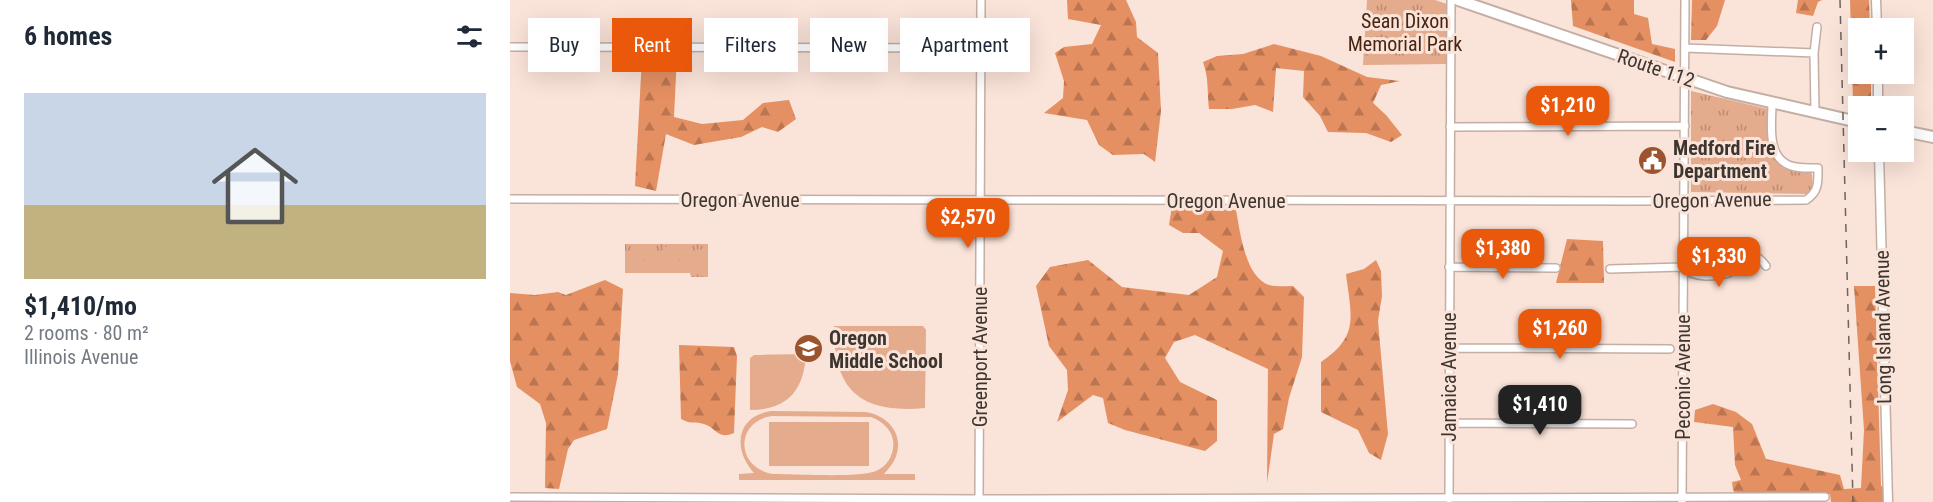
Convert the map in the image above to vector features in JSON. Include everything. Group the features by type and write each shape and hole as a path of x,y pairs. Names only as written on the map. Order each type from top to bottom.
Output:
{"main road":[{"name":"Route 112","path":"1458,0 1737,95 1848,120"},
{"path":"1914,133 1933,137"}],"street":[{"name":"Greenport Avenue","path":"981,0 981,18"},
{"name":"Jamaica Avenue","path":"1449,500 1451,0"},
{"name":"Peconic Avenue","path":"1682,499 1685,0"},
{"path":"1876,0 1877,18"},
{"path":"1815,113 1814,53 1817,27"},
{"path":"510,47 900,48"},
{"path":"1685,48 1814,53"},
{"name":"Greenport Avenue","path":"979,499 981,72"},
{"name":"Oregon Avenue","path":"510,200 1806,200 1817,190 1818,168 1785,164 1776,154 1772,140 1772,103"},
{"path":"1450,127 1685,126"},
{"name":"Long Island Avenue","path":"1879,162 1888,502"},
{"path":"1610,269 1683,267 1687,272 1709,276 1721,275 1729,273 1739,257 1743,255 1754,255 1766,266"},
{"path":"1449,267 1556,268"},
{"path":"1449,348 1670,349"},
{"path":"1449,423 1632,424"},
{"path":"510,497 1449,500 1825,497"}],"green space":[{"path":"1067,0 1126,0 1136,22 1137,37 1158,53 1161,111 1155,162 1144,154 1113,155 1099,145 1087,120 1044,113 1063,98 1064,81 1055,53 1064,47 1092,44 1101,25 1068,19"},
{"name":"Sean Dixon Memorial Park","path":"1367,0 1435,0 1447,4 1446,64 1363,65"},
{"path":"1571,0 1634,0 1634,14 1648,18 1652,44 1675,49 1675,62 1573,26"},
{"path":"1692,0 1725,0 1717,26 1706,40 1691,40"},
{"path":"1798,0 1822,0 1818,2 1813,16 1796,13"},
{"path":"1850,0 1869,0 1870,18 1851,18"},
{"path":"1274,44 1321,56 1367,77 1400,81 1381,85 1373,103 1402,135 1391,142 1366,133 1328,132 1320,116 1303,97 1304,71 1276,68 1273,112 1255,105 1232,109 1209,109 1203,62 1217,56 1243,54"},
{"path":"641,72 676,72 674,117 702,124 743,120 763,103 789,100 796,119 778,132 762,127 741,137 694,145 666,134 656,191 635,186"},
{"path":"1852,84 1871,84 1871,96 1853,96"},
{"path":"1691,91 1768,109 1768,145 1783,168 1808,171 1812,174 1813,189 1807,194 1691,192"},
{"path":"1172,206 1236,210 1245,252 1254,273 1269,285 1293,286 1304,297 1302,357 1289,398 1283,429 1274,434 1267,483 1268,369 1195,335 1174,342 1165,358 1180,382 1217,400 1217,441 1205,451 1125,430 1108,423 1103,398 1093,395 1057,422 1068,390 1067,370 1049,346 1036,286 1050,267 1088,260 1122,287 1189,295 1217,277 1223,251 1199,233 1183,233 1169,225"},
{"path":"1567,239 1603,241 1604,283 1556,283"},
{"path":"625,244 708,244 708,277 691,277 690,273 625,273"},
{"path":"631,247 652,247 652,257 631,257"},
{"path":"664,247 685,247 685,257 664,257"},
{"path":"695,249 705,250 704,271 695,271"},
{"path":"631,260 652,260 652,270 631,269"},
{"path":"664,260 685,260 685,270 664,270"},
{"path":"1376,260 1381,271 1382,296 1378,321 1388,434 1381,460 1369,453 1358,430 1321,412 1321,362 1342,343 1350,324 1351,313 1346,274 1364,269"},
{"path":"605,280 623,289 618,374 607,429 574,440 568,449 559,489 545,488 546,423 540,404 517,387 510,361 510,293 535,295 558,292 566,295"},
{"path":"1854,286 1875,286 1881,486 1887,487 1888,502 1831,502 1830,494 1735,493 1732,482 1741,480 1735,465 1733,427 1694,422 1695,410 1713,404 1736,412 1752,424 1766,459 1840,475 1844,489 1861,488 1864,430"},
{"path":"834,326 923,326 926,330 925,408 884,407 868,402 855,394 845,382 839,367"},
{"path":"679,345 734,347 737,356 734,433 720,434 704,424 681,419"},
{"path":"806,354 802,378 791,396 774,406 750,410 750,358 754,355"},
{"path":"771,411 872,413 891,425 897,438 895,459 884,474 915,474 915,480 739,480 739,474 754,473 743,454 741,436 744,427 759,414","holes":["772,416 871,417 885,426 893,440 890,458 876,471 842,475 773,474 761,470 746,454 744,445 751,426"]},
{"path":"769,422 869,422 869,466 769,466"}],"railway":[{"path":"1840,0 1853,502"}],"place":[{"name":"Medford Fire Department","path":"1652,160"},
{"name":"Oregon Middle School","path":"808,349"}]}
